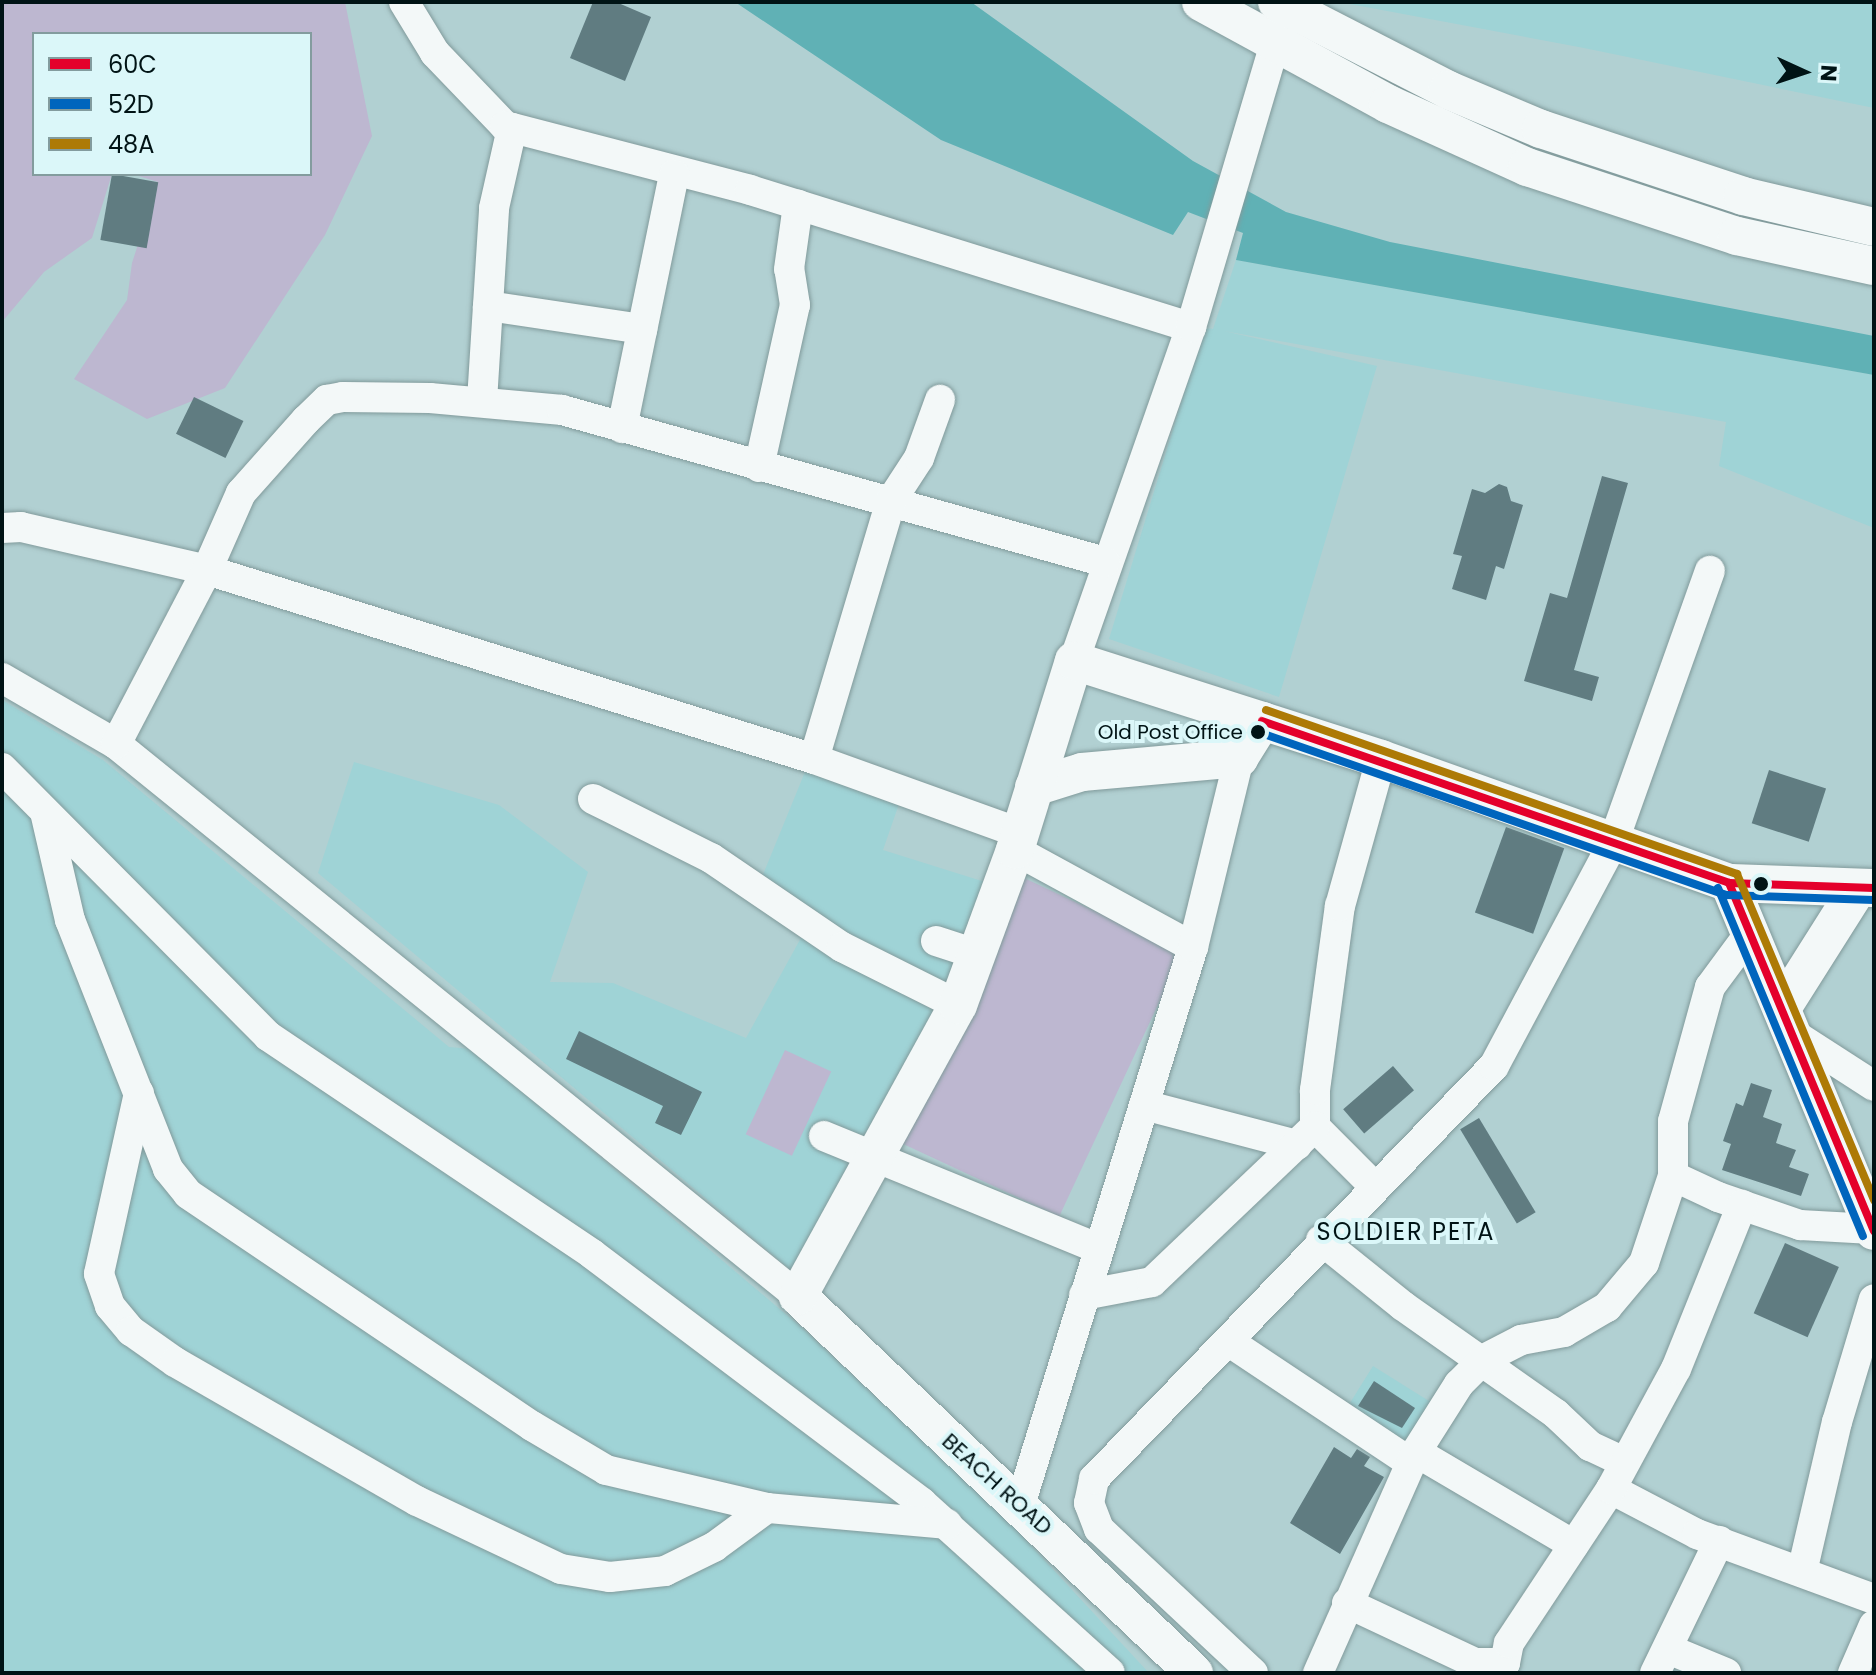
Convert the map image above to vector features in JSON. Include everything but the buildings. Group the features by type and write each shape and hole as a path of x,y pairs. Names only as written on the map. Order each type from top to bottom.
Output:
{"main road":[{"path":"1201,2 1444,131 1569,183 1737,236 1874,266"},
{"path":"1277,2 1448,90 1541,129 1743,196 1874,227"},
{"path":"798,1296 958,1005 1017,842 1074,661 1381,759 1729,883 1866,888 1788,1021"},
{"path":"1034,787 1082,772 1239,758 1262,721"},
{"path":"1729,883 1747,937 1788,1021 1873,1230"},
{"name":"BEACH ROAD","path":"798,1296 842,1344 1020,1505 1194,1673"}],"street":[{"path":"404,2 435,53 512,128 798,205 1191,327"},
{"path":"1074,661 1105,562 1210,269 1275,43"},
{"path":"482,401 494,208 512,128"},
{"path":"622,428 674,174"},
{"path":"759,467 795,305 789,269 798,205"},
{"path":"488,306 642,329"},
{"path":"116,744 207,570 241,493 327,400 482,401 562,410 1105,562"},
{"path":"814,759 891,501 919,458 940,400"},
{"path":"3,526 207,570 814,759 1017,842 1193,947"},
{"path":"1253,1673 1099,1529 1089,1503 1094,1479 1321,1240 1494,1066 1613,843 1710,571"},
{"path":"2,678 116,744 798,1296"},
{"path":"1020,1505 1193,947 1239,758"},
{"path":"1084,1295 1152,1282 1306,1136 1340,906 1381,759"},
{"path":"2,768 268,1036 592,1254 947,1524 1110,1673"},
{"path":"593,799 711,858 842,947 958,1005"},
{"path":"45,811 70,920 168,1169 188,1194 532,1426 606,1470 767,1508 947,1524"},
{"path":"1318,1673 1414,1457 1459,1384 1484,1359 1521,1340 1564,1332 1607,1307 1644,1263 1673,1176 1673,1121 1705,1001 1747,937"},
{"path":"936,941 976,954"},
{"path":"1788,1021 1874,1086"},
{"path":"139,1093 99,1274 110,1306 131,1331 175,1362 417,1501 561,1569 610,1577 665,1571 714,1547 767,1508"},
{"path":"1144,1105 1306,1136 1375,1187"},
{"path":"824,1136 1099,1249"},
{"path":"1673,1176 1800,1225 1873,1230"},
{"path":"1347,1603 1475,1663 1512,1668 1509,1643 1611,1489 1676,1369 1742,1205"},
{"path":"1321,1240 1403,1306 1484,1359 1590,1446 1625,1462"},
{"path":"1802,1572 1837,1422 1874,1299"},
{"path":"1228,1341 1414,1457 1574,1545"},
{"path":"1611,1489 1719,1541 1874,1599"},
{"path":"1719,1541 1661,1661 1726,1673"},
{"path":"1853,1673 1874,1625"}],"shaded area":[{"path":"2,2 345,2 372,136 325,235 225,388 147,419 74,379 127,300 132,263 158,182 138,176 312,176 312,32 32,32 32,176 111,176 92,238 44,272 2,322"},
{"path":"735,2 971,2 1193,161 1286,212 1390,242 1874,336 1874,375 1236,260 1243,233 1188,212 1173,235 941,140"},
{"path":"1339,2 1874,2 1874,108 1584,48"},
{"path":"1236,260 1874,375 1874,528 1719,466 1726,422 1224,331 1377,366 1279,697 1109,639 1204,328 1213,329"},
{"path":"2,700 103,760 449,1047 472,1049 801,1327 1011,1524 1149,1673 2,1673"},
{"path":"354,762 499,805 588,872 550,982 613,983 746,1038 802,936 941,1004 840,1201 791,1270 318,873"},
{"path":"807,767 900,801 883,850 985,882 945,991 849,943 762,877"},
{"path":"1024,878 1183,952 1059,1217 901,1143"},
{"path":"785,1050 831,1072 792,1156 746,1134"},
{"path":"1373,1366 1436,1405 1407,1452 1344,1413"}],"transit line":[{"name":"48A","path":"1266,710 1737,874 1874,1200"},
{"name":"60C","path":"1262,721 1729,883 1874,888"},
{"name":"52D","path":"1258,732 1726,895 1874,900"},
{"name":"60C","path":"1729,883 1874,1231"},
{"name":"52D","path":"1718,888 1863,1236"}],"place":[{"name":"Old Post Office","path":"1258,732"}],"district":[{"name":"SOLDIER PETA","path":"1406,1232"}]}
